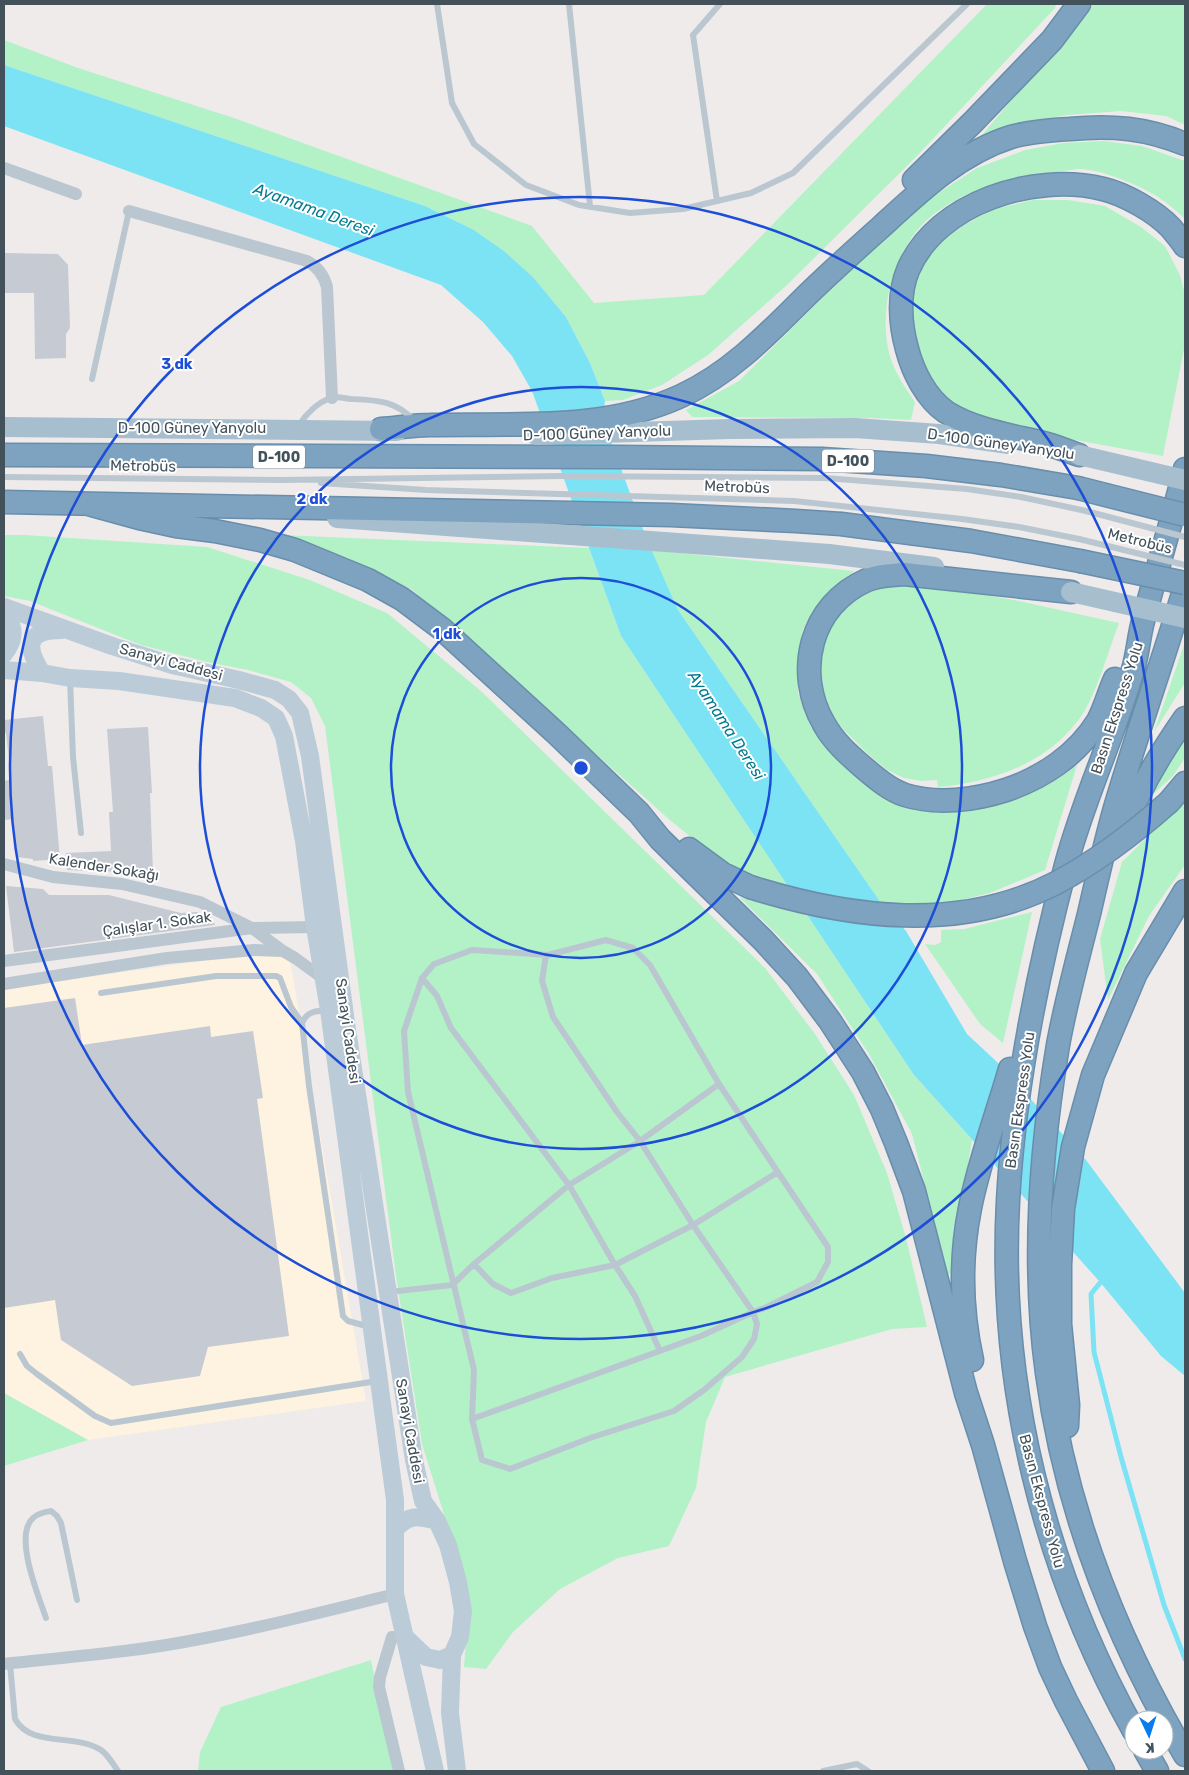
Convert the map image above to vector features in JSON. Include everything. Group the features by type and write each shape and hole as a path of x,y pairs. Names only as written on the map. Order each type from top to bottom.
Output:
{"highway":[{"path":"828,273 865,228 973,122 1052,40 1079,4"},
{"path":"381,429 418,426 528,424 603,419 647,410 682,396 717,376 751,349 828,273 943,173 974,153 1012,137 1063,129 1102,126 1142,130 1185,144"},
{"path":"1079,455 973,425 946,411 929,396 910,360 903,335 901,310 903,287 914,258 924,244 940,229 955,216 976,203 1003,192 1035,186 1061,184 1103,189 1130,199 1170,227 1185,246"},
{"name":"D-100","path":"4,456 617,456 822,459 926,466 1001,475 1078,488 1185,515"},
{"name":"Basın Ekspress Yolu","path":"1124,1712 1082,1626 1068,1590 1042,1510 1028,1458 1020,1419 1009,1334 1008,1204 1014,1129 1016,1069 1031,1019 1067,864 1088,795 1134,666 1142,625 1185,469"},
{"path":"8,504 261,506 671,515 840,524 971,541 1080,550 1185,585"},
{"path":"88,504 176,526 224,533 286,548 338,567 402,598 442,629 557,734 639,813 660,839 797,976 830,1021 863,1072 882,1109 914,1191 966,1393 1030,1608 1050,1666 1066,1702 1103,1771"},
{"path":"1071,592 904,574 882,576 867,580 842,597 830,608 821,621 810,650 811,690 816,709 837,744 856,762 891,788 905,795 925,799 946,800 966,799 996,793 1025,783 1051,769 1067,757 1083,739 1098,720 1120,665 1142,625"},
{"name":"Basın Ekspress Yolu","path":"1185,585 1115,808 1070,987 1058,1043 1051,1094 1040,1198 1039,1235 1042,1324 1047,1372 1076,1507 1105,1590 1143,1679 1185,1754"},
{"path":"1088,916 1111,865 1134,800 1169,740 1185,718"},
{"path":"639,813 723,874 750,886 809,904 873,914 904,916 968,912 1002,904 1054,884 1109,851 1137,830 1170,802 1185,783"},
{"path":"1063,1453 1068,1424 1068,1405 1060,1324 1060,1265 1063,1209 1073,1147 1093,1075 1136,973 1185,891"},
{"path":"983,1445 982,1410 968,1339 963,1301 964,1244 974,1188 1016,1069"},
{"path":"1066,1702 1070,1728 1087,1771"},
{"path":"1151,1760 1157,1771"}],"main road":[{"name":"D-100 Güney Yanyolu","path":"4,427 381,429 519,435 855,428 958,437 1079,455 1185,480"},
{"path":"261,506 346,519 829,554 958,570 1071,592 1185,618"},
{"name":"Sanayi Caddesi","path":"4,607 65,630 172,665 275,690 289,699 300,713 310,756 347,1030 405,1409 423,1501 437,1521 448,1545 458,1582 463,1611 460,1637 452,1655 450,1713 457,1771"},
{"path":"4,613 13,632 12,645 4,654"},
{"path":"42,673 32,657 32,640 37,633 48,630 65,630"},
{"name":"Sanayi Caddesi","path":"4,670 42,673 70,678 119,681 235,698 261,708 276,718 284,736 304,841 315,926 329,1010 395,1500 395,1594 435,1771"},
{"path":"383,1412 405,1409"},
{"path":"395,1529 406,1518 419,1516 437,1521"},
{"path":"405,1637 426,1657 440,1660 452,1655"}],"street":[{"path":"4,168 76,194"},
{"path":"130,211 307,261 318,269 326,281 327,287 332,398"},
{"name":"Kalender Sokağı","path":"4,864 53,877 122,884 200,902 252,928 324,979"},
{"name":"Çalışlar 1. Sokak","path":"4,960 252,928 315,926"},
{"path":"4,984 167,958 254,950 283,951"},
{"path":"7,1664 198,1640 293,1620 395,1594"},
{"path":"397,1770 380,1687 380,1677 392,1637 405,1637"}],"lane":[{"path":"438,4 452,103 474,144 526,185 579,205 630,214 683,209 751,193 794,173 968,4"},
{"path":"569,4 590,206"},
{"path":"717,201 693,35 720,4"},
{"path":"92,379 130,211"},
{"path":"296,429 313,409 332,398 380,400 392,404 406,413 418,426"},
{"name":"Metrobüs","path":"4,477 282,480 562,476 825,478 967,489 1021,497 1086,511 1185,537"},
{"name":"Metrobüs","path":"282,480 426,490 794,501 962,518 1019,527 1080,550 1185,565"},
{"path":"70,678 73,757 81,833"},
{"path":"472,1420 701,1336 753,1312 767,1307 817,1282 828,1262 828,1247 719,1084 650,965 633,948 606,940 546,955 472,950 434,964 422,978 404,1031 408,1092 442,1232 452,1285 474,1370 472,1420 482,1460 510,1469 590,1438 674,1412 704,1390 742,1357 754,1339 757,1324 753,1312 693,1226 640,1141 617,1112 553,1017 542,981 546,955"},
{"path":"101,993 216,976 276,976 280,978 290,1007 302,1023"},
{"path":"422,978 437,996 451,1028 569,1185 614,1265 634,1296 660,1351"},
{"path":"329,1010 312,1012 304,1016 302,1023 309,1086 343,1316 353,1324 372,1328"},
{"path":"388,1293 452,1285 474,1264 569,1185 640,1141 719,1084"},
{"path":"474,1264 493,1284 511,1293 552,1278 614,1265 693,1226 778,1172"},
{"path":"20,1354 26,1366 95,1416 111,1423 379,1380"},
{"path":"46,1618 35,1589 25,1544 27,1526 32,1518 40,1513 51,1511 61,1523 77,1600"},
{"path":"7,1664 15,1719 19,1727 31,1734 81,1742 99,1749 118,1771"},
{"path":"823,1771 857,1764 868,1771"}],"shaded area":[{"path":"288,949 366,1401 88,1440 4,1393 4,989"}],"green space":[{"path":"987,4 1056,4 1055,8 918,155 787,285 708,355 662,385 623,400 605,401 590,363 566,317 533,277 504,251 474,230 425,206 4,65 4,40 78,68 234,118 532,226 594,303 704,295"},
{"path":"1092,4 1185,4 1185,125 1166,116 1121,111 1067,115 1010,126 977,141"},
{"path":"1104,141 1142,146 1185,161 1185,219 1157,197 1137,186 1113,176 1081,169 1025,176 993,184 962,197 934,214 921,226 900,257 893,275 886,312 888,348 892,363 915,402 911,420 692,417 686,410 739,381 812,308 926,201 977,168 1025,150 1063,143"},
{"path":"1033,200 1068,200 1105,206 1141,227 1165,246 1180,275 1185,294 1185,344 1163,456 1003,427 960,410 940,391 923,366 914,340 911,308 913,283 923,264 938,244 962,226 994,209"},
{"path":"4,535 207,547 310,580 387,613 481,691 765,968 815,1034 854,1095 887,1173 906,1238 927,1327 892,1329 725,1377 706,1422 696,1488 669,1546 618,1558 560,1589 513,1632 486,1669 464,1667 468,1612 461,1569 422,1444 396,1276 325,726 311,698 291,682 141,645 30,601 4,596"},
{"path":"281,535 589,548 621,636 790,889 759,880 721,861 671,821 411,589 348,558"},
{"path":"651,550 854,571 830,590 813,611 803,629 798,693 811,727 843,766 881,793 922,811 977,810 1032,791 1077,765 1045,870 990,893 940,905 881,903 678,610"},
{"path":"924,584 1019,601 1119,623 1099,681 1089,703 1071,729 1056,744 1039,756 1000,774 980,780 938,787 937,780 921,781 904,778 887,770 835,721 824,692 820,661 821,646 830,618 871,586"},
{"path":"1185,642 1185,683 1154,732"},
{"path":"1185,738 1185,758 1173,776 1149,798"},
{"path":"1185,799 1185,865 1149,916 1108,1000 1100,939 1122,862"},
{"path":"739,897 808,916 914,1075 972,1140 952,1273 948,1275 912,1134 869,1054 817,974"},
{"path":"1032,912 1003,1043 980,1024 925,944 935,945 941,942 941,930 964,929"},
{"path":"4,1393 88,1440 4,1466"},
{"path":"371,1660 393,1771 198,1771 200,1752 221,1707"}],"water":[{"name":"Ayamama Deresi","path":"4,65 425,206 474,230 504,251 533,277 566,317 590,363 605,401 603,419 647,540 678,610 881,903 906,931 967,1034 997,1062 1086,1160 1185,1293 1185,1376 1161,1356 1100,1282 914,1075 621,636 532,391 512,356 483,322 441,285 4,126"}],"building":[{"path":"4,253 58,254 68,265 70,328 66,334 66,358 35,359 34,293 4,293"},
{"path":"43,716 48,766 52,766 60,859 33,861 33,859 17,857 13,819 4,820 4,781 9,780 10,769 6,733 4,733 4,720"},
{"path":"148,727 152,793 150,793 153,873 67,870 66,853 111,851 109,812 113,812 107,729"},
{"path":"6,886 43,889 49,895 109,895 181,913 196,912 211,917 215,925 14,952"},
{"path":"75,998 82,1045 210,1026 211,1037 253,1031 263,1098 257,1099 289,1336 208,1347 200,1376 132,1386 61,1340 55,1300 4,1308 4,1008"}],"waterway":[{"path":"1104,1278 1091,1294 1094,1352 1121,1457 1164,1605 1185,1659"}]}
